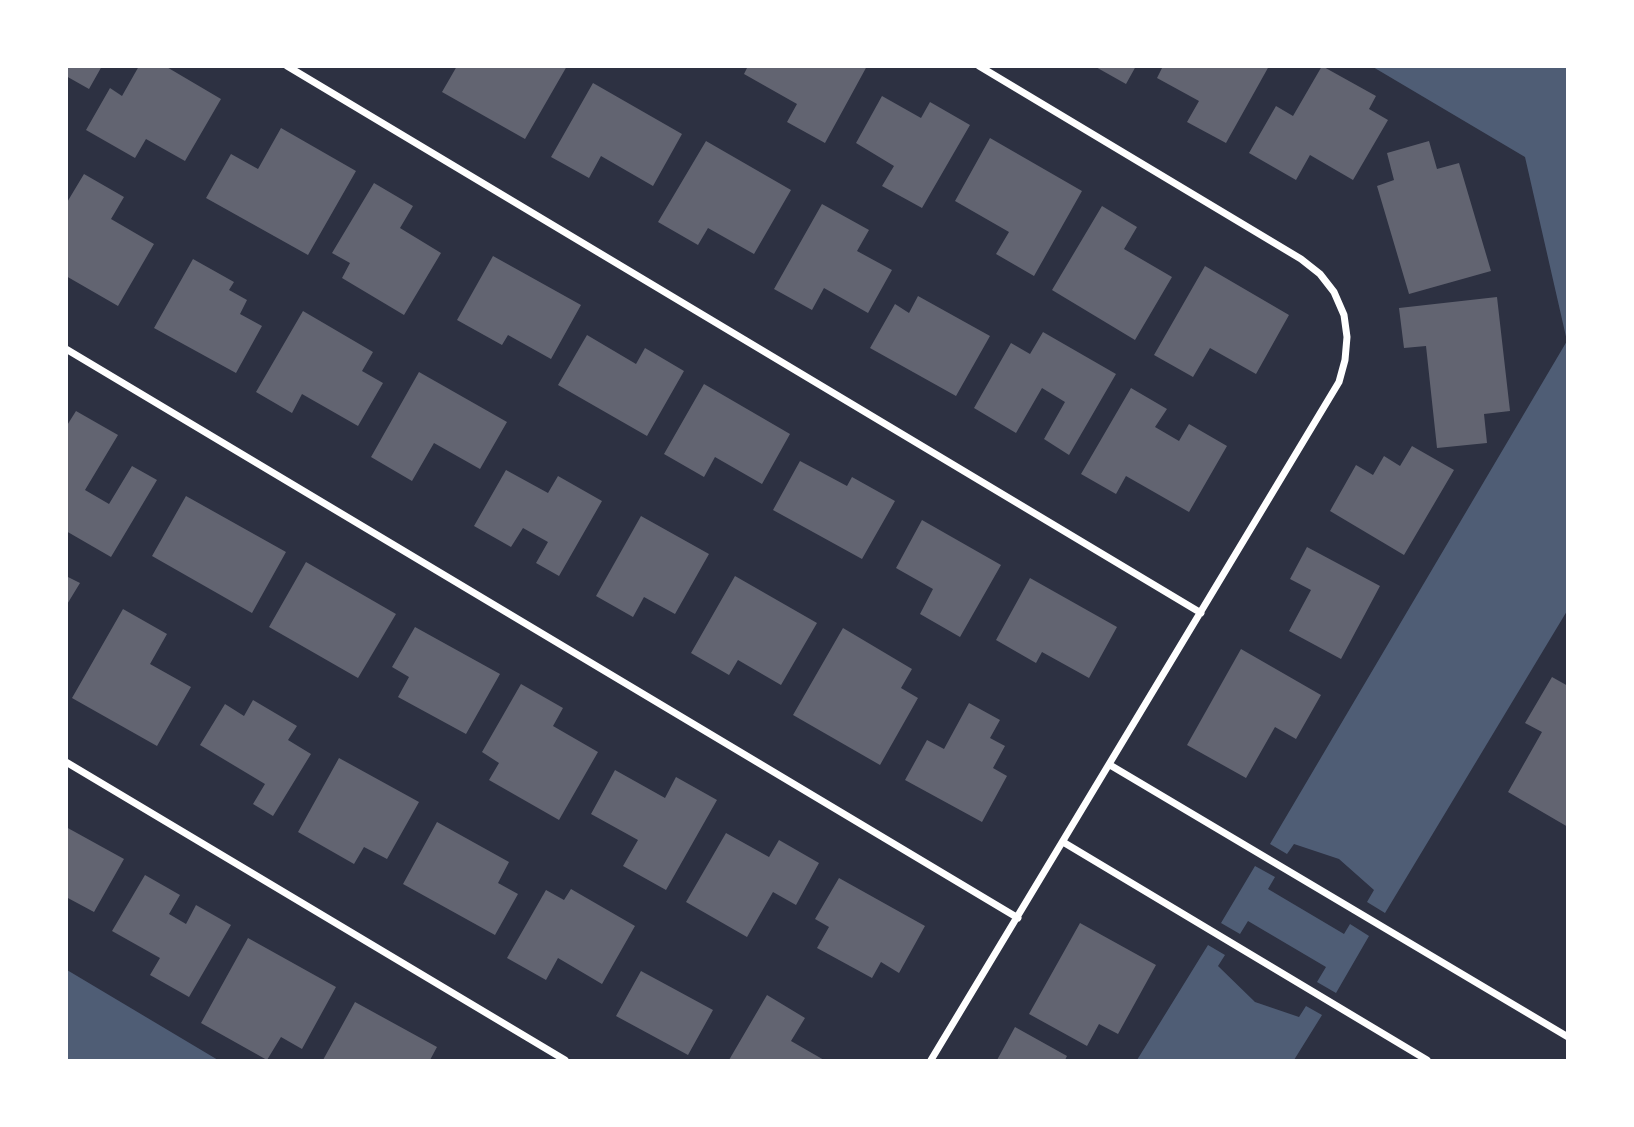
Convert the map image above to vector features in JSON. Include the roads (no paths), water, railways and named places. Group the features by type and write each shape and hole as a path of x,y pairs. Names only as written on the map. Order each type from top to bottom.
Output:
{"street":[{"path":"288,66 1201,613"},
{"path":"931,1060 1339,382 1347,337 1344,315 1334,292 1320,274 1301,259 979,66"},
{"path":"66,349 1018,918"},
{"path":"66,762 565,1060"},
{"path":"1110,765 1567,1037"},
{"path":"1063,842 1427,1060"}],"water":[{"path":"1373,67 1568,67 1567,611 1385,913 1367,902 1374,890 1339,859 1294,844 1287,854 1270,844 1567,341 1525,157"},
{"path":"1255,866 1275,877 1268,889 1344,934 1350,924 1369,936 1336,993 1317,982 1326,967 1248,921 1240,934 1221,923"},
{"path":"1208,945 1225,955 1218,966 1255,1002 1299,1017 1306,1006 1322,1015 1294,1060 1137,1060"},
{"path":"67,970 218,1060 67,1060"}]}
